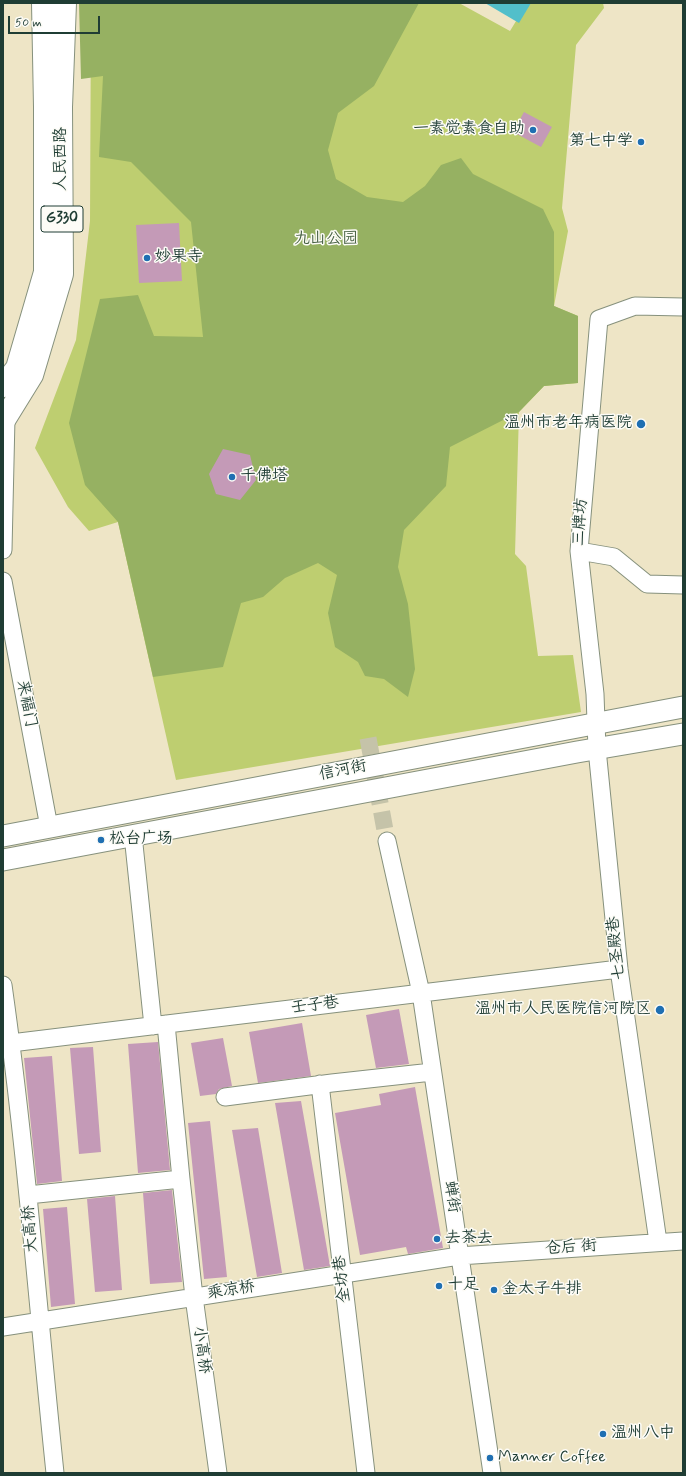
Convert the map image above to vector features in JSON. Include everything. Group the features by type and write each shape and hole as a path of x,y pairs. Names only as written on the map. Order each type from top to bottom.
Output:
{"highway":[{"name":"人民西路","path":"3,386 17,368 45,272 45,107 43,3"},
{"name":"人民西路","path":"4,420 32,375 62,274 62,107 65,3"}],"main road":[{"name":"信河街","path":"3,836 683,707"},
{"name":"信河街","path":"3,860 133,834 683,734"}],"street":[{"name":"三牌坊","path":"596,724 595,694 579,551 599,319 635,306 683,307"},
{"path":"3,550 4,420"},
{"path":"579,551 614,557 647,584 683,585"},
{"name":"来福门","path":"3,581 49,827"},
{"name":"七圣殿巷","path":"596,724 597,749 619,969 658,1242"},
{"name":"小高桥","path":"133,834 181,1179 194,1297 218,1473"},
{"name":"蝉街","path":"387,841 421,993 492,1473"},
{"name":"壬子巷","path":"11,1043 619,969"},
{"name":"大高桥","path":"3,985 11,1043 10,1090 28,1195 39,1321 55,1473"},
{"path":"225,1097 320,1084 432,1072"},
{"name":"全坊巷","path":"320,1084 366,1473"},
{"path":"28,1195 181,1179"},
{"name":"仓后 街","path":"460,1256 658,1242 683,1242"},
{"name":"乘凉桥","path":"3,1327 460,1256"}],"green space":[{"name":"九山公园","path":"79,3 419,3 374,86 338,113 328,150 336,179 367,197 403,202 425,186 441,165 461,158 473,174 543,209 554,232 554,306 578,316 578,383 544,386 519,412 450,447 446,486 404,530 398,567 408,604 415,669 408,697 384,679 365,676 358,662 335,647 328,613 337,575 318,563 285,578 263,597 241,603 223,667 153,677 118,522 85,485 69,423 100,299 138,295 154,336 203,337 191,222 131,162 99,157 103,76 81,79"},
{"name":"九山公园","path":"91,3 459,3 510,31 527,3 603,3 604,8 576,45 562,208 568,231 554,306 578,316 578,383 544,386 519,412 515,554 526,566 538,656 573,655 581,712 176,780 118,522 89,531 68,507 35,448 76,340 90,221"}],"water":[{"path":"485,3 531,3 519,23"}],"building":[{"name":"一素觉素食自助","path":"524,112 552,127 541,147 513,132"},
{"path":"179,223 182,281 139,283 136,225"},
{"name":"千佛塔","path":"223,449 250,455 256,480 240,500 216,494 209,474"},
{"path":"399,1009 409,1064 376,1068 366,1015"},
{"path":"302,1023 311,1076 258,1083 249,1032"},
{"path":"223,1038 232,1086 219,1089 216,1094 200,1096 191,1043"},
{"path":"158,1042 170,1170 138,1173 128,1044"},
{"path":"93,1047 101,1152 79,1154 70,1048"},
{"path":"52,1056 62,1181 37,1184 24,1058"},
{"path":"415,1087 443,1248 408,1254 406,1247 360,1255 335,1113 381,1105 379,1094"},
{"path":"301,1101 330,1266 304,1270 275,1103"},
{"path":"210,1121 227,1277 204,1279 188,1123"},
{"path":"258,1128 282,1273 257,1277 232,1130"},
{"path":"172,1190 182,1282 150,1284 143,1193"},
{"path":"115,1196 122,1290 95,1292 87,1199"},
{"path":"67,1207 75,1304 51,1307 43,1209"}],"tunnel":[{"path":"368,738 387,841"}],"place":[{"name":"一素觉素食自助","path":"533,130"},
{"name":"第七中学","path":"641,142"},
{"name":"妙果寺","path":"147,258"},
{"name":"温州市老年病医院","path":"641,424"},
{"name":"千佛塔","path":"232,477"},
{"name":"松台广场","path":"101,840"},
{"name":"温州市人民医院信河院区","path":"660,1010"},
{"name":"去茶去","path":"437,1239"},
{"name":"十足","path":"439,1286"},
{"name":"金太子牛排","path":"494,1290"},
{"name":"温州八中","path":"603,1434"},
{"name":"Manner Coffee","path":"490,1458"}]}
